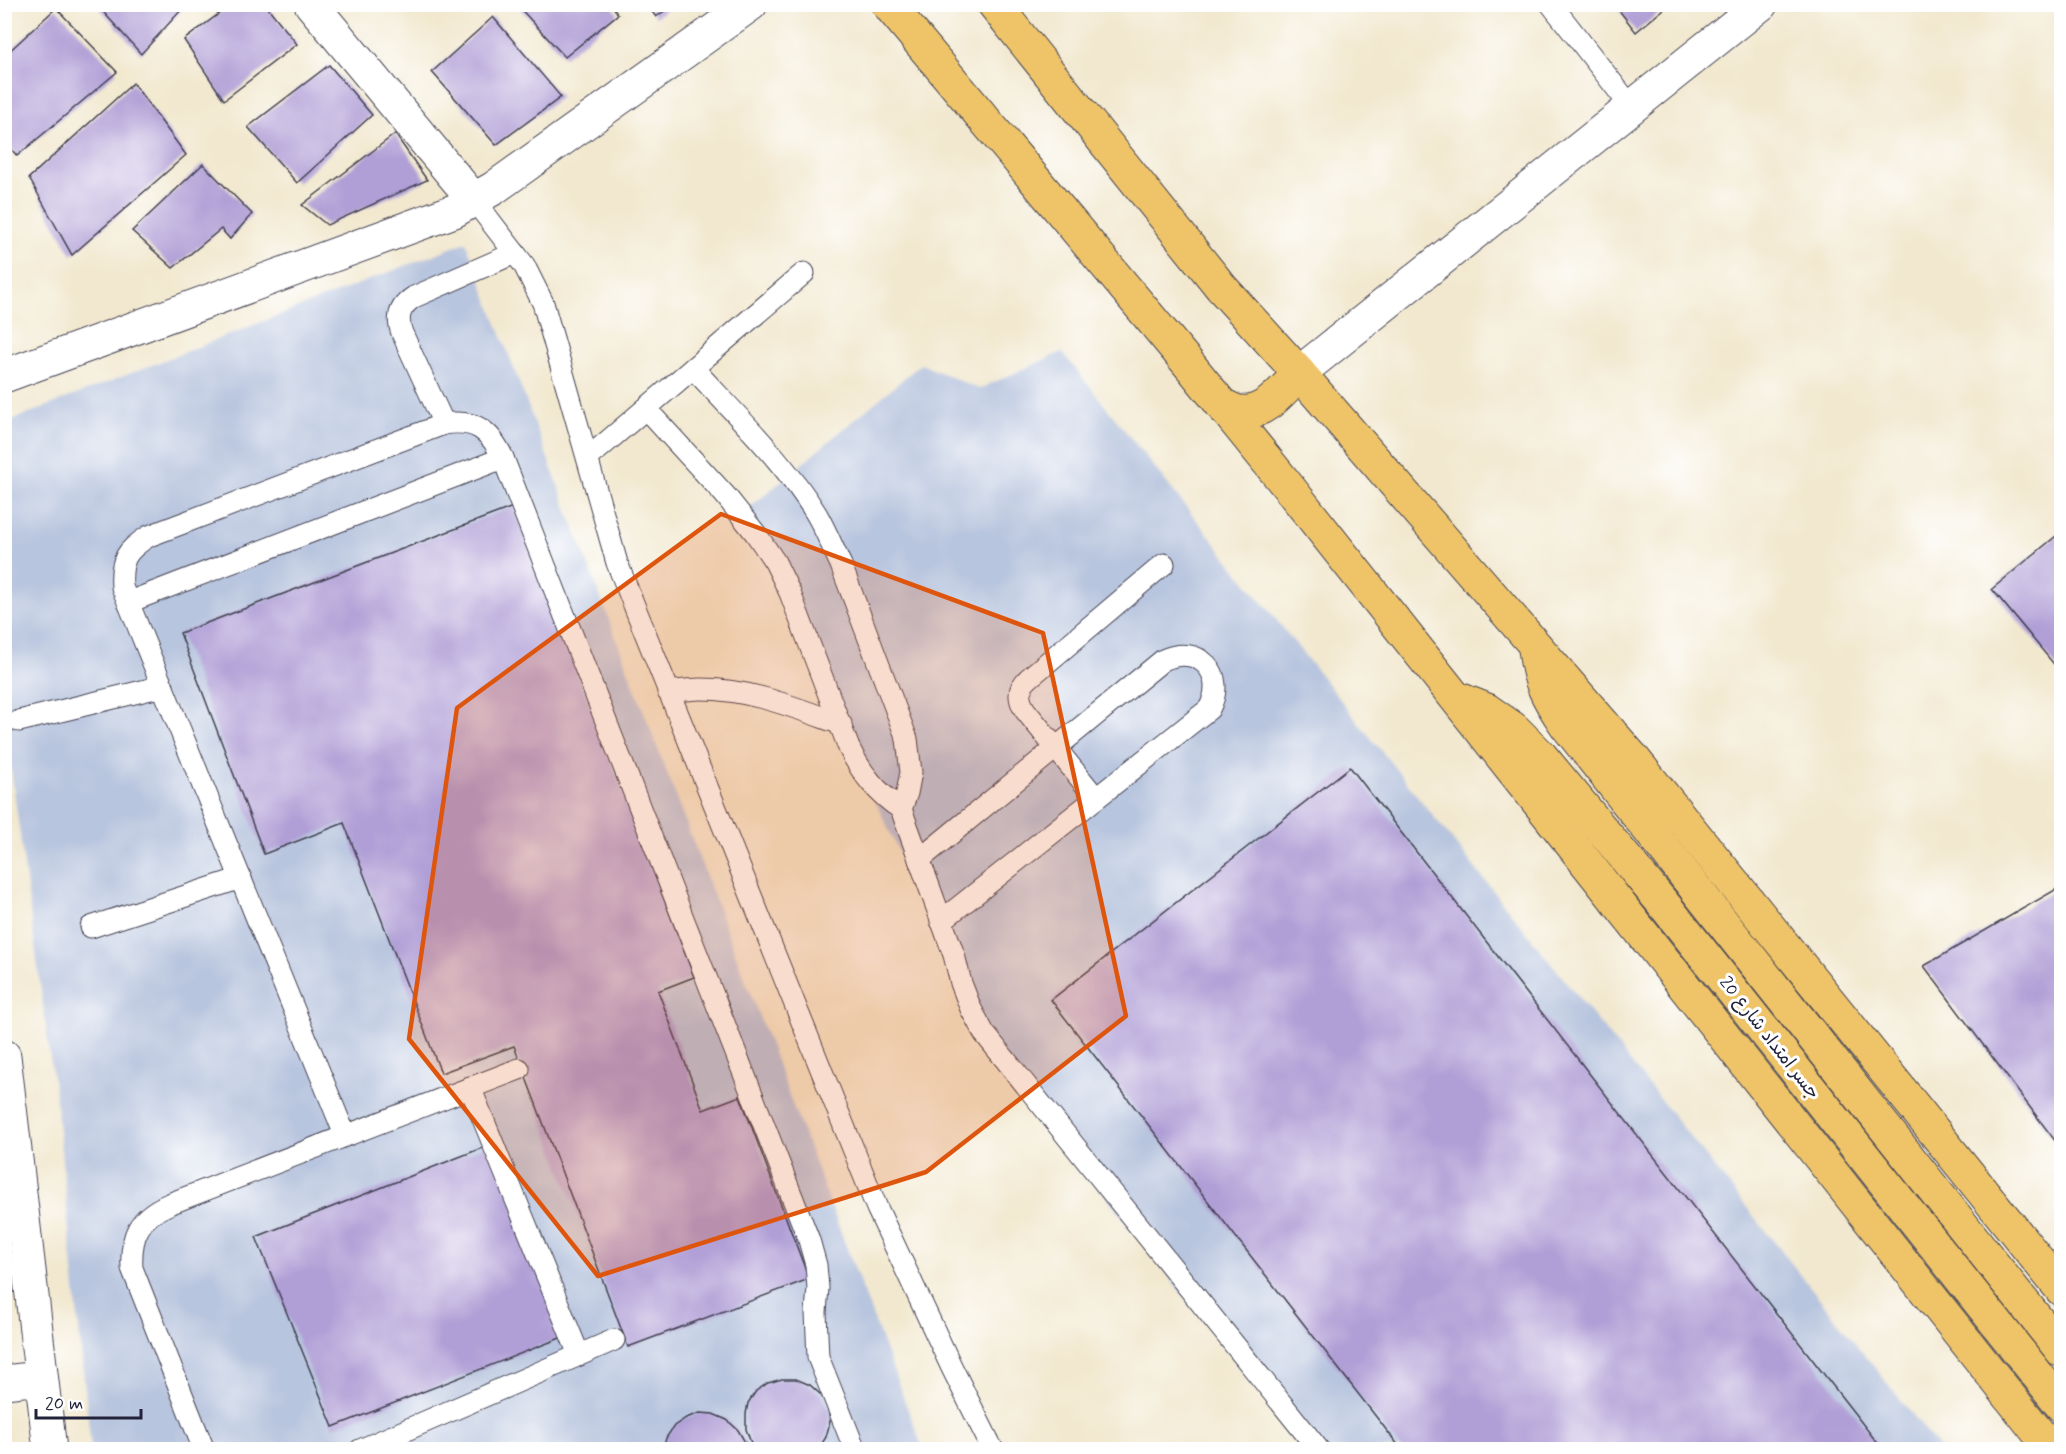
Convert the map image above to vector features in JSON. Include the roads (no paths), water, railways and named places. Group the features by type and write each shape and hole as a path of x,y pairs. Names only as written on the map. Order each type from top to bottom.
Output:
{"main road":[{"path":"888,4 1222,405 2052,1449"},
{"path":"994,4 1221,287 1299,373 1639,766 2061,1290"},
{"path":"1222,405 1240,412 1260,409 1276,397 1299,373"},
{"name":"جسر امتداد شارع 20","path":"1535,644 1538,671 1547,697 1566,725 2061,1351"},
{"name":"جسر امتداد شارع 20","path":"1453,696 1487,710 1514,729 1541,756 1666,907 2061,1406"}],"street":[{"path":"311,4 474,200"},
{"path":"4,376 454,210 474,200 751,4"},
{"path":"1299,373 1761,4"},
{"path":"4,1056 50,1449"},
{"path":"4,1382 41,1377"}],"lane":[{"path":"1551,4 1632,108"},
{"path":"474,200 524,265 543,303 616,563 877,1208 952,1368 993,1449"},
{"path":"444,424 398,323 400,312 405,303 414,297 515,253"},
{"path":"588,458 804,273"},
{"path":"693,368 799,489 816,514 834,548 907,739 911,772 901,809"},
{"path":"645,409 725,495 775,562 790,593 849,748 870,782 884,798 901,809 968,1001 984,1034 1319,1449"},
{"path":"345,1135 122,587 121,572 125,556 135,544 149,536 444,424 459,421 487,432 502,458 809,1240 816,1265 818,1288 816,1312 818,1357 855,1449"},
{"path":"129,602 502,458"},
{"path":"1096,798 1020,702 1019,692 1022,684 1164,564"},
{"path":"919,860 1163,660 1171,656 1191,655 1207,665 1214,675 1215,698 1209,709 941,921"},
{"path":"19,722 163,686"},
{"path":"668,692 701,689 740,692 841,724"},
{"path":"91,927 241,878"},
{"path":"204,1449 132,1268 131,1251 134,1236 143,1222 154,1210 519,1069"},
{"path":"470,1087 579,1355"},
{"path":"360,1449 405,1441 614,1340"}]}
